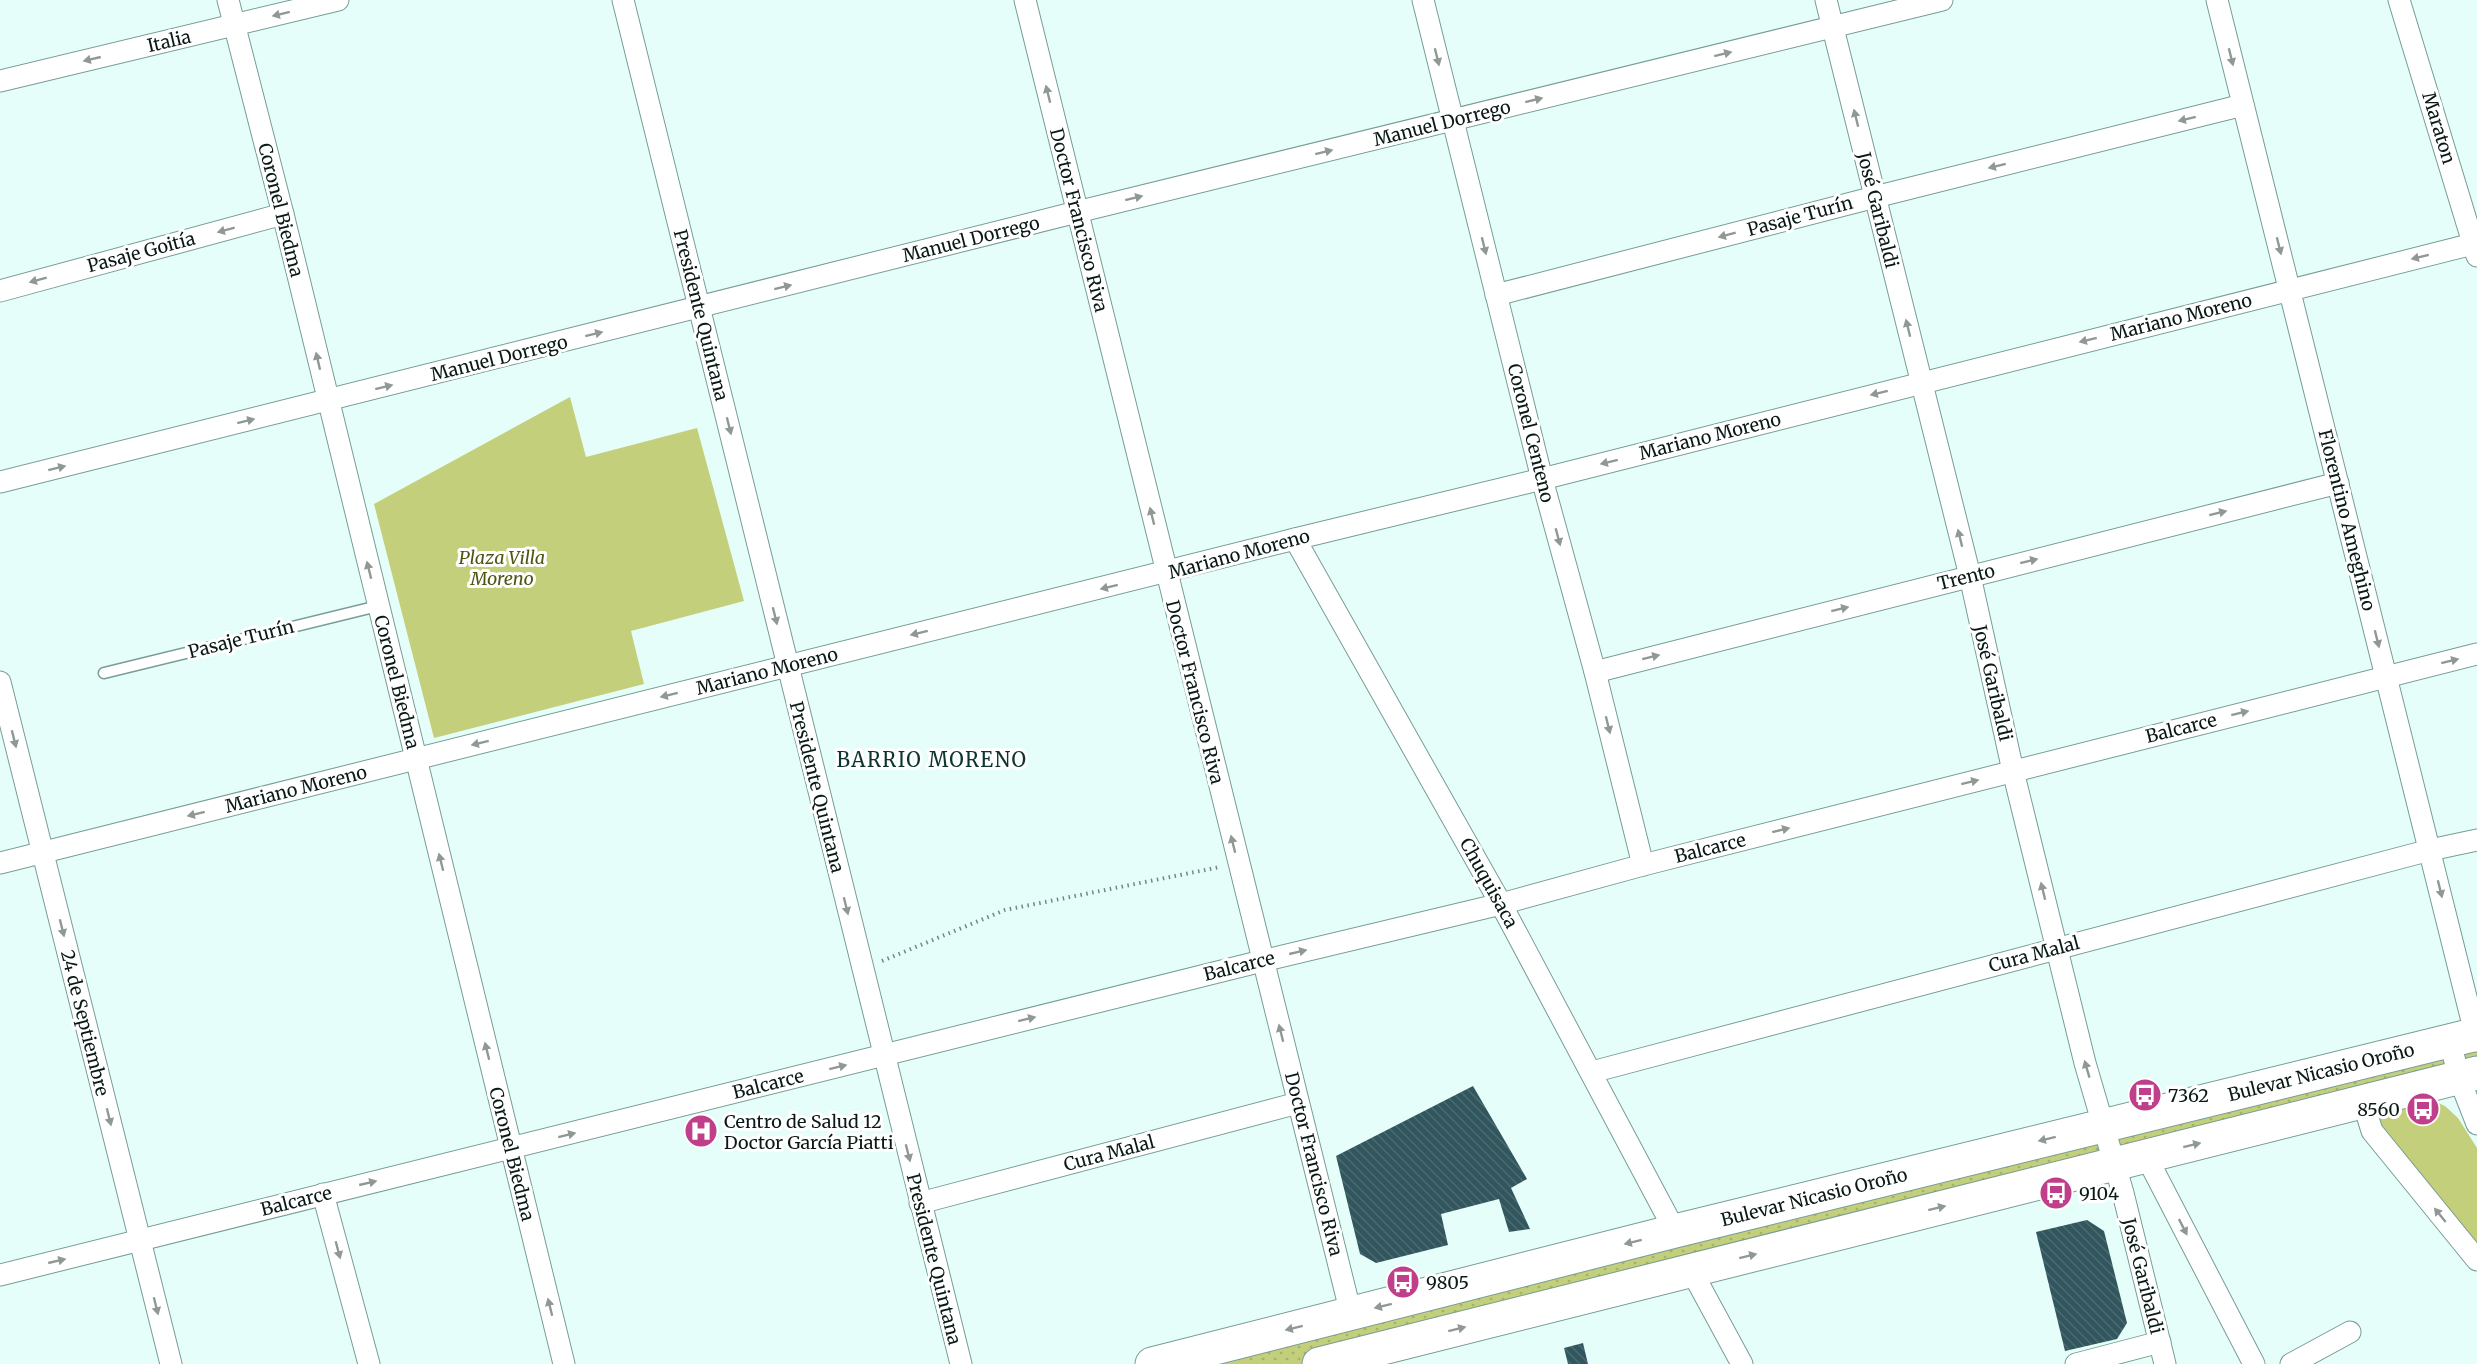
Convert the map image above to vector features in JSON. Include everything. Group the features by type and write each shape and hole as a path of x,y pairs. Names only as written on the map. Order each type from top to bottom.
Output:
{"main road":[{"name":"Bulevar Nicasio Oroño","path":"1152,1364 2103,1125 2470,1038"},
{"path":"1319,1364 1361,1359 1691,1270 2468,1076"}],"street":[{"name":"Coronel Biedma","path":"228,0 283,214 564,1364"},
{"name":"Italia","path":"0,81 338,0"},
{"name":"Presidente Quintana","path":"623,0 961,1364"},
{"name":"Doctor Francisco Riva","path":"1025,0 1351,1314"},
{"name":"Coronel Centeno","path":"1423,0 1542,479 1595,672 1643,865"},
{"name":"José Garibaldi","path":"1826,0 1970,576 2013,771 2085,1063 2115,1164 2165,1364"},
{"name":"Manuel Dorrego","path":"0,482 1077,212 1942,0"},
{"name":"Florentino Ameghino","path":"2217,0 2430,850 2470,1038 2468,1076 2477,1124"},
{"name":"Maraton","path":"2399,0 2476,248"},
{"name":"Pasaje Turín","path":"1496,295 2243,105"},
{"name":"Pasaje Goitía","path":"0,291 283,214"},
{"name":"Mariano Moreno","path":"0,863 1542,479 2289,290 2476,248"},
{"name":"Trento","path":"1595,672 2338,483"},
{"name":"Chuquisaca","path":"1295,539 1501,904 1675,1231"},
{"name":"Balcarce","path":"0,1275 140,1242 323,1194 1262,960 1501,904 1643,865 2477,654"},
{"name":"24 de Septiembre","path":"0,682 171,1364"},
{"name":"Cura Malal","path":"1592,1072 2430,850 2477,840"},
{"path":"2363,1102 2372,1131 2477,1260"},
{"name":"Cura Malal","path":"920,1203 1298,1103"},
{"path":"2146,1156 2254,1364"},
{"path":"323,1194 369,1364"},
{"path":"1691,1270 1742,1364"},
{"path":"2291,1364 2350,1332"},
{"path":"2076,1364 2160,1342"}],"lane":[{"name":"Pasaje Turín","path":"104,673 378,606"}],"path":[{"path":"862,970 1005,910 1238,863"}],"green space":[{"name":"Plaza Villa Moreno","path":"570,397 586,457 697,428 744,601 631,631 644,684 434,738 374,504"},
{"path":"2477,1034 2477,1073 1319,1364 1152,1364"},
{"path":"2434,1101 2445,1106 2458,1118 2477,1148 2477,1248 2384,1138 2376,1117 2381,1113"}],"building":[{"path":"1473,1086 1527,1179 1511,1188 1530,1229 1509,1232 1499,1199 1441,1214 1448,1245 1376,1263 1360,1254 1336,1156"},
{"path":"2087,1220 2104,1231 2127,1323 2117,1339 2065,1351 2036,1232"},
{"path":"1583,1343 1588,1364 1568,1364 1564,1348"}],"place":[{"name":"7362","path":"2145,1095"},
{"name":"8560","path":"2423,1109"},
{"name":"Centro de Salud 12 Doctor García Piatti","path":"701,1131"},
{"name":"9104","path":"2056,1193"},
{"name":"9805","path":"1403,1282"}],"district":[{"name":"BARRIO MORENO","path":"932,759"}]}
